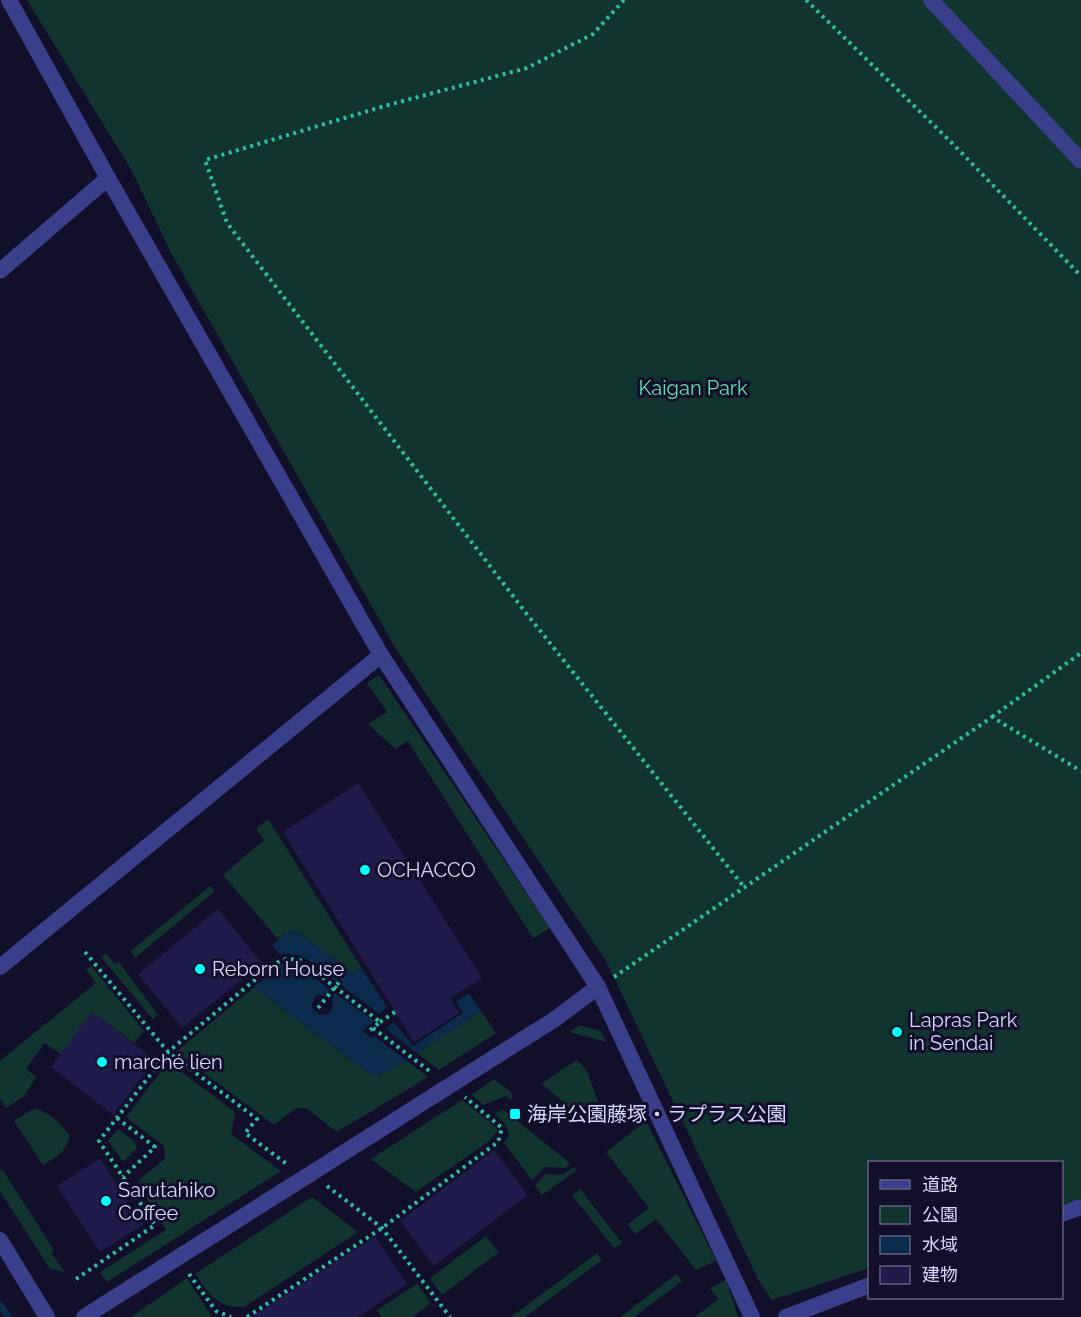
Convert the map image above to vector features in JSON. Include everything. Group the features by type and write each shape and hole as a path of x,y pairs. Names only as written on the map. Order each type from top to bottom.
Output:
{"street":[{"path":"9,0 108,178 381,655 598,987 753,1317"},
{"path":"931,0 1081,161"},
{"path":"0,271 108,178"},
{"path":"0,967 381,655"},
{"path":"84,1317 555,1019 598,987"},
{"path":"1063,1214 1081,1207"},
{"path":"0,1240 47,1317"},
{"path":"786,1317 868,1286"}],"path":[{"path":"624,0 593,34 527,68 388,105 205,159 227,223 526,613 744,887"},
{"path":"807,0 1081,276"},
{"path":"598,987 993,717 1081,653"},
{"path":"993,717 1081,771"},
{"path":"85,952 168,1052 257,1119 245,1133 293,1169"},
{"path":"76,1279 155,1225 99,1141 168,1052 274,964 286,959 300,960 380,1022"},
{"path":"318,1008 340,981"},
{"path":"368,1032 395,1012"},
{"path":"373,1028 437,1077"},
{"path":"247,1317 382,1228 498,1142 502,1128 464,1096"},
{"path":"117,1118 155,1147 123,1177"},
{"path":"324,1184 382,1228 450,1317"},
{"path":"189,1273 216,1311 231,1317"}],"green space":[{"name":"Kaigan Park","path":"27,0 1081,0 1081,1199 1063,1206 1063,1161 868,1161 868,1268 772,1300 759,1281 606,961 396,649 171,253 132,171"},
{"path":"379,675 550,928 533,938 408,741 395,749 368,724 387,712 367,683"},
{"path":"268,819 361,967 353,973 298,932 283,935 278,939 223,875 264,840 256,829"},
{"path":"210,886 215,891 135,958 131,951"},
{"path":"106,953 115,964 119,962 158,1015 153,1019 101,957"},
{"path":"91,966 144,1031 134,1043 92,1012 61,1054 45,1043 26,1068 36,1077 24,1096 6,1108 0,1098 0,1061 96,983 86,970"},
{"path":"254,987 370,1074 379,1076 406,1060 428,1077 337,1132 306,1108 296,1108 274,1125 176,1052"},
{"path":"481,1011 496,1033 439,1070 417,1053"},
{"path":"580,1025 600,1031 607,1042 569,1032"},
{"path":"577,1060 587,1071 598,1102 580,1116 543,1085 543,1082"},
{"path":"168,1062 235,1112 231,1134 281,1171 107,1282 100,1272 166,1230 138,1185 140,1179 165,1159 164,1146 126,1117"},
{"path":"494,1079 511,1092 513,1100 505,1096 484,1105 471,1095"},
{"path":"462,1100 496,1127 497,1131 489,1141 416,1192 371,1159"},
{"path":"33,1109 49,1115 70,1136 63,1151 43,1165 14,1121"},
{"path":"502,1109 570,1163 565,1168 545,1167 532,1180 504,1143 509,1136 508,1129 495,1114"},
{"path":"646,1121 716,1261 696,1270 656,1219 635,1234 628,1224 649,1208 606,1152"},
{"path":"118,1129 134,1141 137,1148 123,1162 108,1141"},
{"path":"574,1167 577,1170 542,1195 535,1185 546,1174 562,1175"},
{"path":"2,1169 54,1250 51,1253 65,1272 50,1269 0,1191 0,1170"},
{"path":"580,1189 622,1243 614,1248 572,1195"},
{"path":"312,1197 358,1232 244,1307 227,1305 210,1293 195,1274"},
{"path":"486,1236 499,1252 442,1295 430,1278"},
{"path":"597,1253 602,1260 525,1317 511,1317"},
{"path":"677,1274 682,1281 634,1317 620,1317"},
{"path":"187,1278 212,1317 131,1317"},
{"path":"726,1280 738,1317 695,1317 718,1299 710,1288"},
{"path":"417,1284 431,1303 413,1317 381,1317 377,1310"}],"water":[{"path":"289,931 298,932 353,973 361,967 387,1007 379,1014 341,985 343,982 339,978 336,982 303,957 280,955 272,945"},
{"path":"282,964 299,965 330,990 327,994 317,995 313,1002 315,1012 325,1014 330,1012 335,993 374,1021 362,1031 372,1038 374,1036 406,1060 378,1076 370,1074 254,987"},
{"path":"469,993 481,1011 417,1053 386,1029 394,1022 413,1046 463,1013 456,1001"}],"building":[{"path":"358,783 482,978 450,998 459,1013 414,1042 283,832"},
{"name":"Reborn House","path":"218,909 262,963 182,1028 138,974"},
{"path":"92,1012 155,1060 113,1115 51,1067"},
{"path":"494,1150 528,1195 434,1266 400,1221"},
{"path":"100,1158 143,1225 100,1252 57,1186"},
{"path":"375,1236 407,1284 358,1317 255,1317 254,1315"}],"waterway":[{"path":"0,1305 8,1317"}],"place":[{"name":"OCHACCO","path":"365,870"},
{"name":"Reborn House","path":"200,969"},
{"name":"Lapras Park in Sendai","path":"897,1032"},
{"name":"marché lien","path":"102,1062"},
{"name":"海岸公園藤塚・ラプラス公園","path":"515,1114"},
{"name":"Sarutahiko Coffee","path":"106,1201"}]}
